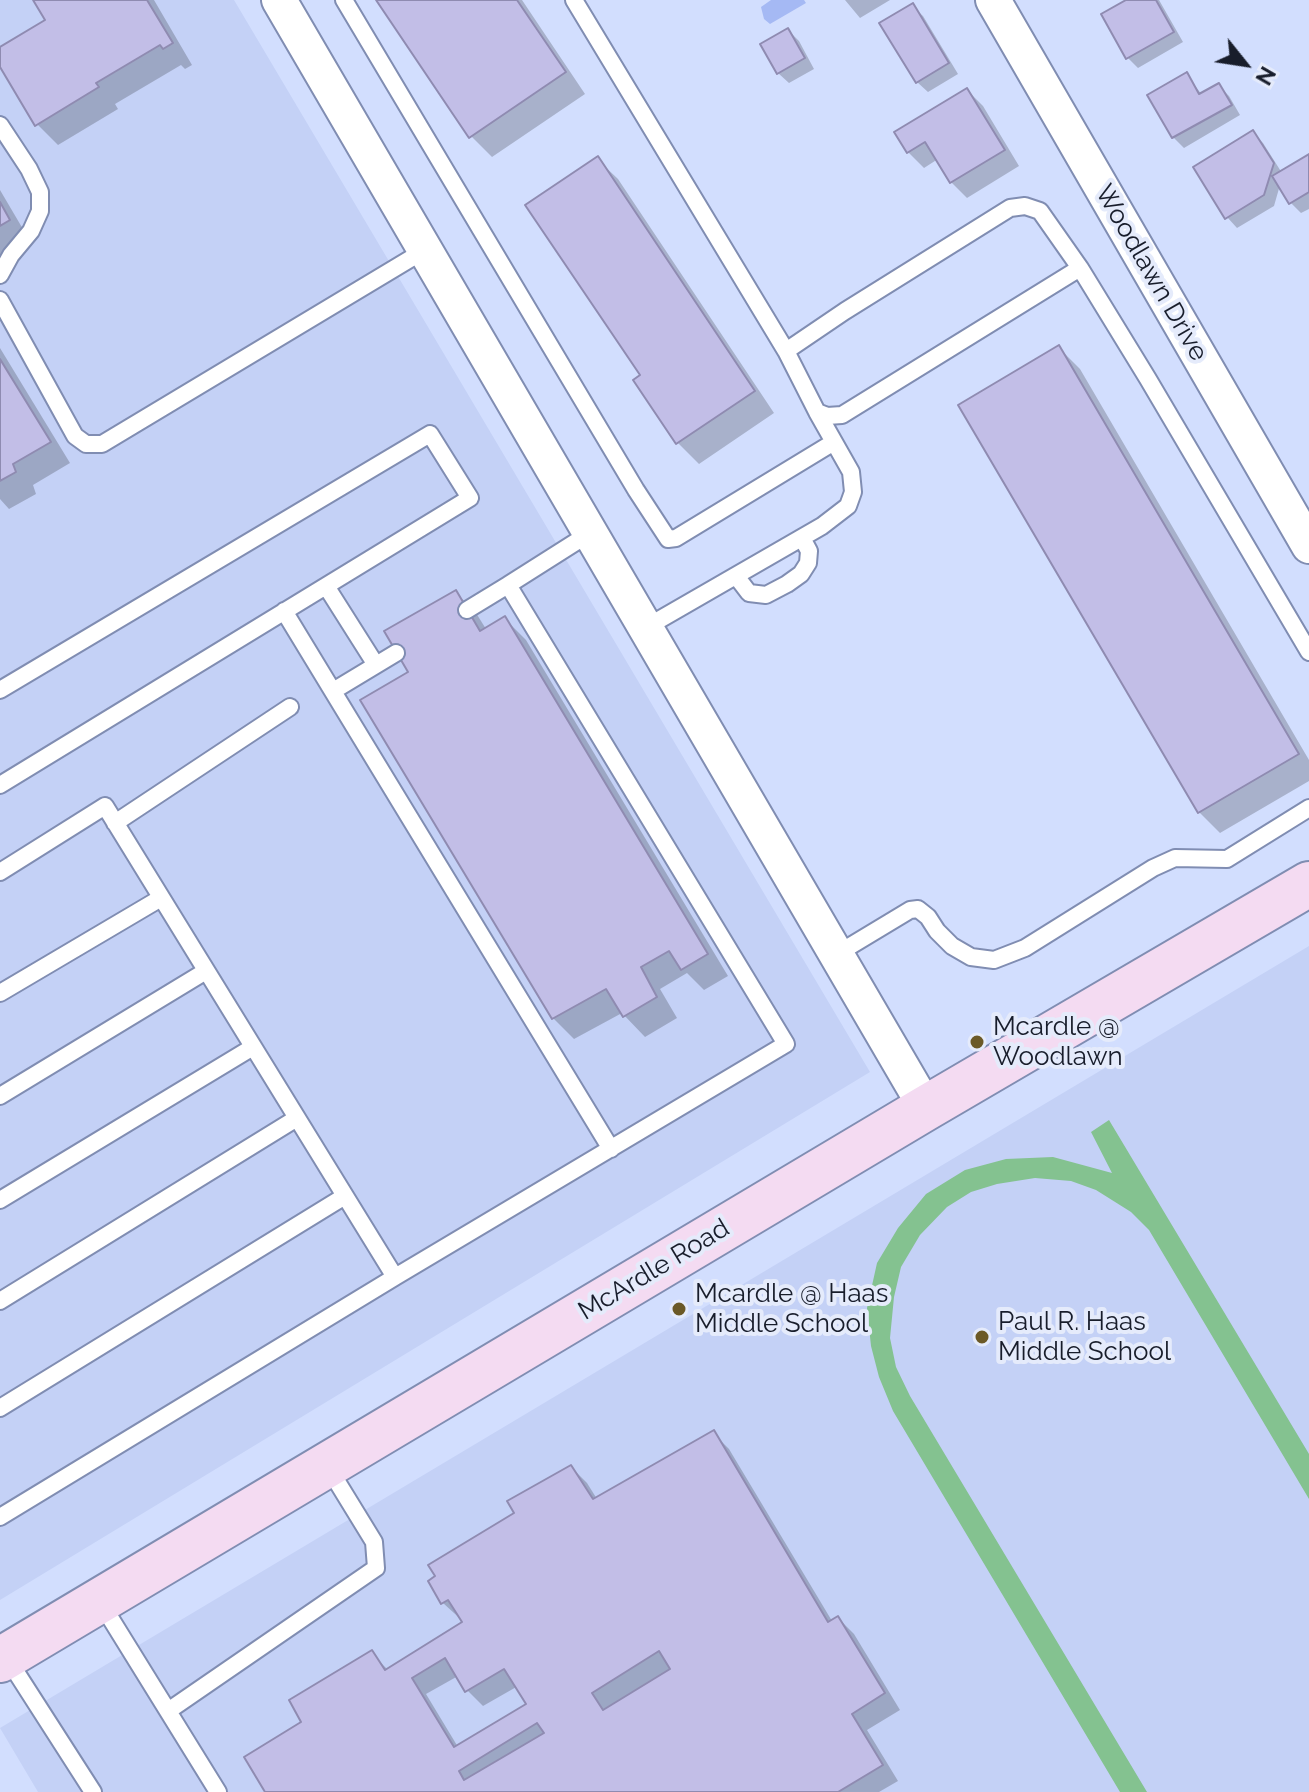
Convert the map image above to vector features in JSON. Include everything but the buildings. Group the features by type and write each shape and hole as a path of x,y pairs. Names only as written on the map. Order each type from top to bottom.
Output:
{"main road":[{"name":"McArdle Road","path":"3,1658 926,1108 1309,884"}],"street":[{"path":"279,0 926,1108"},
{"name":"Woodlawn Drive","path":"993,0 1309,546"}],"lane":[{"path":"344,0 668,539 676,538 834,442"},
{"path":"574,0 786,351 851,472 853,492 848,506 802,538 645,628"},
{"path":"0,125 40,192 40,211 31,231 11,255 0,275"},
{"path":"786,351 1010,208 1025,206 1040,211 1080,268 1156,392 1309,652"},
{"path":"0,300 75,436 86,444 102,444 425,250"},
{"path":"817,412 827,416 842,415 1080,268"},
{"path":"0,690 430,434 470,498 0,785"},
{"path":"467,610 590,533"},
{"path":"736,576 749,593 766,595 787,584 801,574 808,563 809,551 802,538"},
{"path":"0,1517 786,1044 508,585"},
{"path":"326,586 376,665"},
{"path":"284,611 611,1149"},
{"path":"333,691 396,653"},
{"path":"115,823 290,707"},
{"path":"1,869 105,806 395,1277"},
{"path":"837,954 910,910 918,909 952,946 971,957 994,960 1025,948 1153,868 1175,858 1227,859 1309,808"},
{"path":"0,993 161,898"},
{"path":"0,1096 206,971"},
{"path":"0,1200 253,1047"},
{"path":"0,1301 297,1118"},
{"path":"0,1408 345,1196"},
{"path":"168,1711 376,1568 374,1542 327,1465"},
{"path":"100,1600 218,1792"},
{"path":"3,1658 93,1792"}],"shaded area":[{"path":"0,0 234,0 870,1072 0,1600"},
{"path":"771,0 804,0 806,3 770,24 764,19 761,7"},
{"name":"Paul R. Haas Middle School","path":"1309,946 1309,1792 38,1792 0,1728"}],"green space":[{"path":"1109,1120 1309,1454 1309,1499 1149,1230 1131,1212 1096,1190 1071,1181 1035,1178 971,1192 947,1207 920,1235 901,1267 890,1338 896,1367 910,1396 1147,1792 1120,1792 893,1411 871,1346 867,1308 877,1263 898,1228 926,1194 965,1170 1006,1159 1053,1157 1112,1173 1091,1132"}],"place":[{"name":"Mcardle @ Woodlawn","path":"977,1042"},
{"name":"Mcardle @ Haas Middle School","path":"679,1309"},
{"name":"Paul R. Haas Middle School","path":"982,1337"}]}
